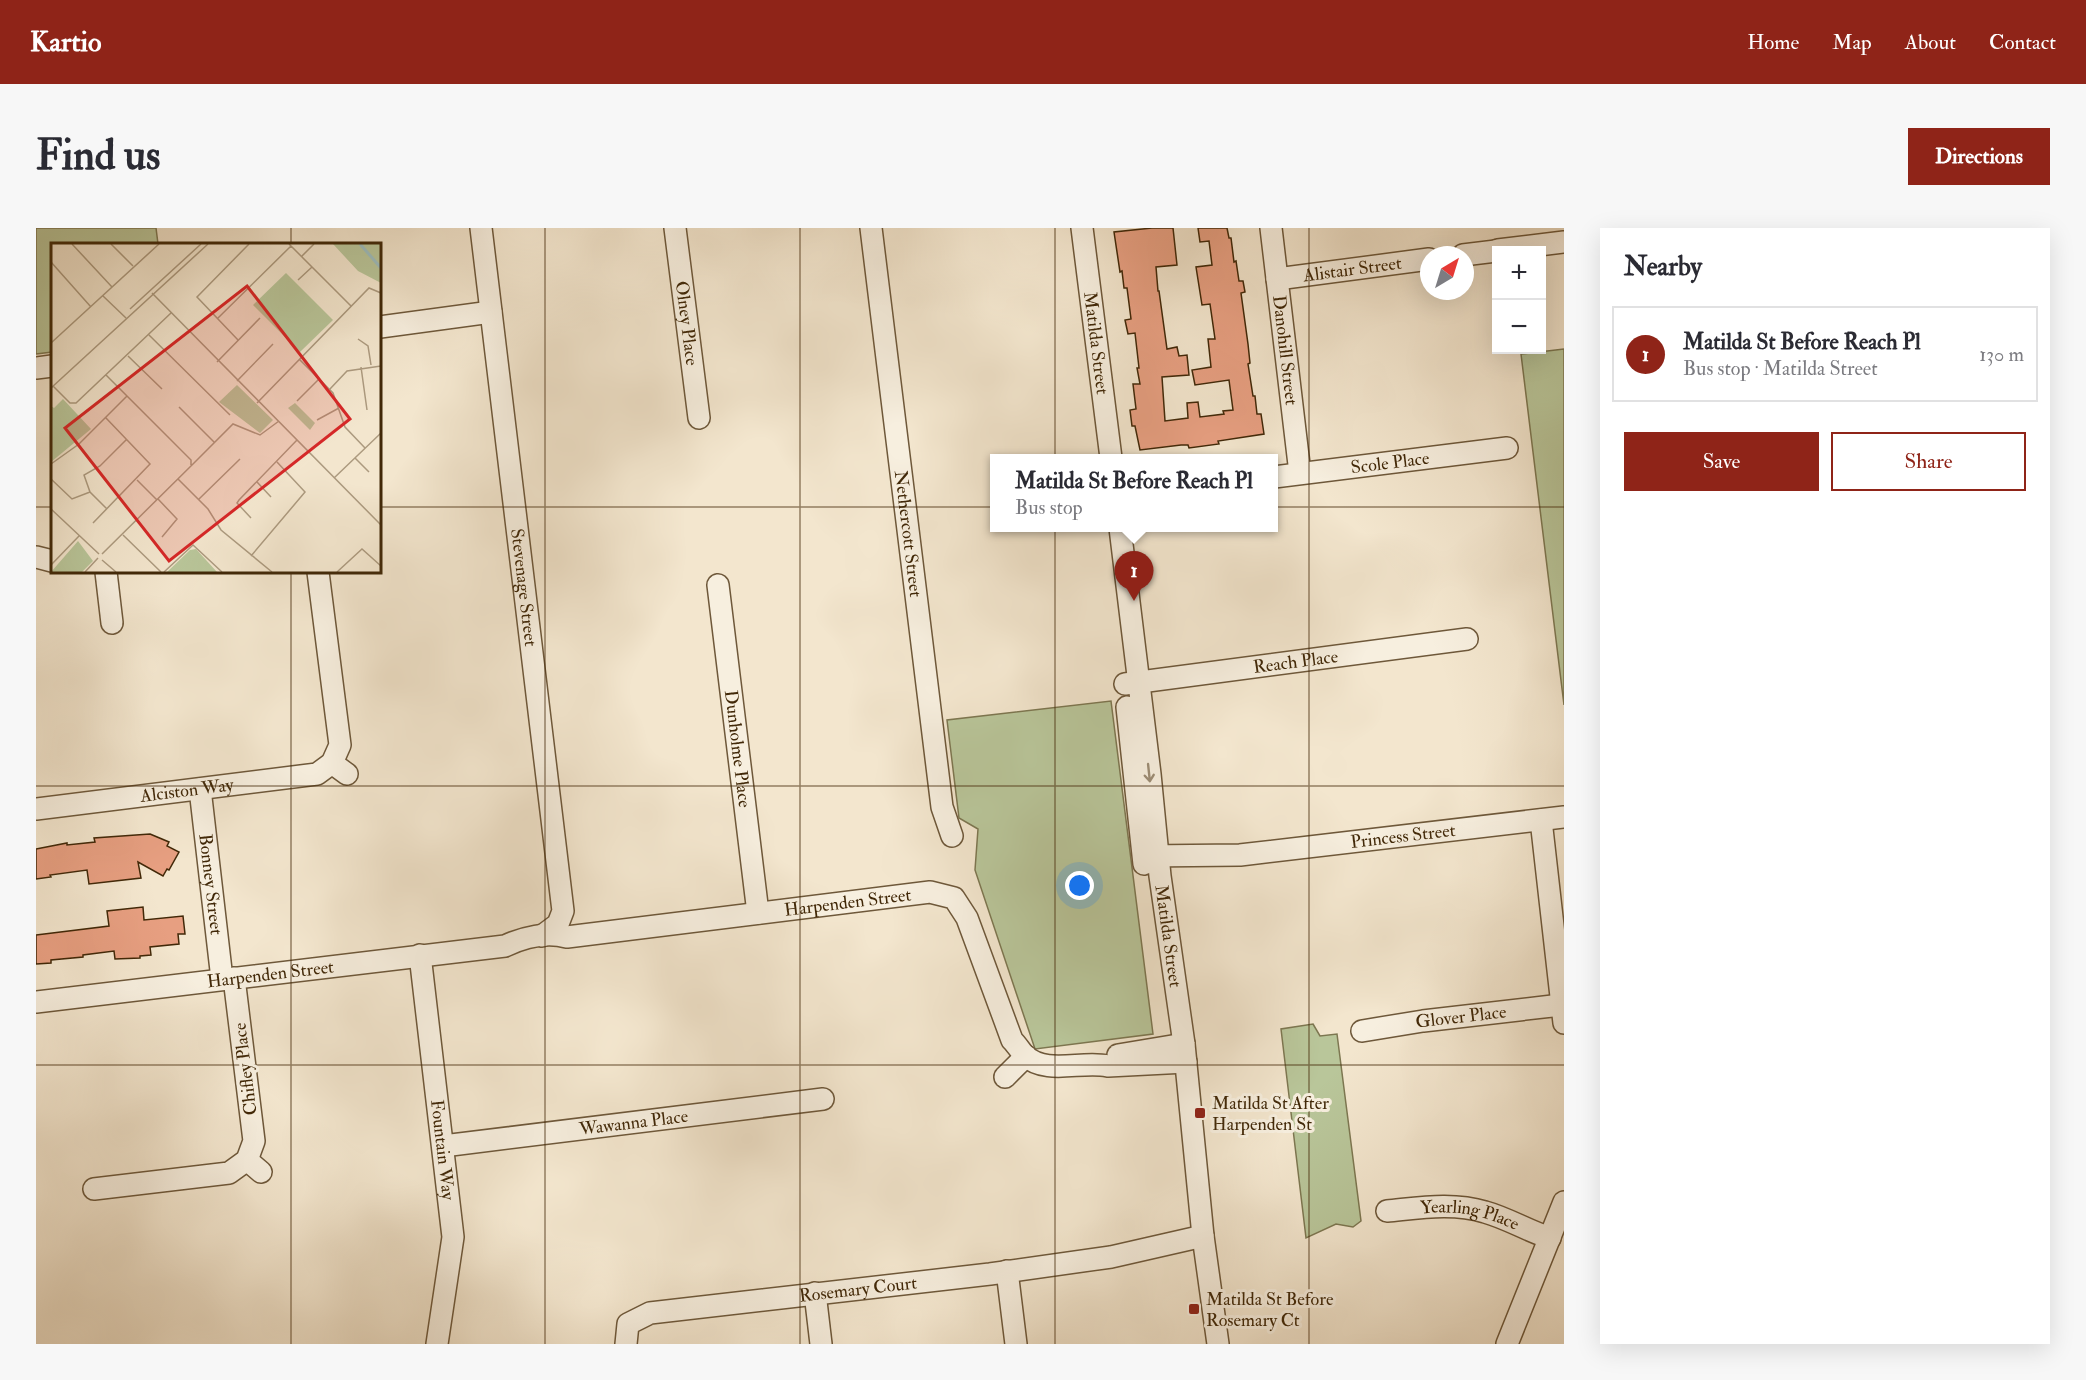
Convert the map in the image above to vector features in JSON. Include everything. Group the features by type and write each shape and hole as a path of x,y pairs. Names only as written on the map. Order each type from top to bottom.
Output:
{"street":[{"name":"Stevenage Street","path":"480,228 563,911 558,924 542,936"},
{"name":"Olney Place","path":"675,228 699,418"},
{"name":"Nethercott Street","path":"872,228 942,807 951,836"},
{"name":"Matilda Street","path":"1069,228 1097,454"},
{"name":"Matilda Street","path":"1082,228 1110,454"},
{"name":"Danohill Street","path":"1271,228 1300,473"},
{"path":"1534,246 1564,242"},
{"path":"1474,254 1492,252"},
{"name":"Alistair Street","path":"1277,279 1420,260"},
{"path":"381,327 491,312"},
{"path":"36,368 51,366"},
{"name":"Scole Place","path":"1278,476 1508,448"},
{"name":"Matilda Street","path":"1107,532 1131,683"},
{"name":"Matilda Street","path":"1120,532 1131,683 1151,866 1179,1054 1204,1344"},
{"path":"36,557 51,561"},
{"path":"106,573 112,624"},
{"name":"Alciston Way","path":"36,809 317,774 340,768 318,573"},
{"name":"Dunholme Place","path":"718,585 758,913"},
{"name":"Reach Place","path":"1131,683 1467,639"},
{"name":"Bonney Street","path":"200,789 228,979"},
{"name":"Princess Street","path":"1151,866 1564,817"},
{"path":"1541,820 1562,1014"},
{"name":"Harpenden Street","path":"36,1002 505,946 519,940 555,934 567,937 930,892 954,898 967,918 1012,1040 1026,1056"},
{"name":"Harpenden Street","path":"505,946 519,949 558,944 567,937"},
{"name":"Fountain Way","path":"420,955 453,1237 437,1344"},
{"name":"Chifley Place","path":"94,1190 230,1173 254,1166 254,1141 228,979"},
{"name":"Glover Place","path":"1362,1030 1423,1021 1562,1014"},
{"path":"1005,1077 1026,1056 1042,1064 1062,1067 1095,1063 1108,1066 1179,1054"},
{"name":"Wawanna Place","path":"443,1146 823,1099"},
{"path":"1507,1344 1564,1203"},
{"name":"Yearling Place","path":"1387,1211 1455,1206 1470,1208 1486,1212 1525,1230 1550,1238"},
{"name":"Matilda Street","path":"1197,1245 1218,1344"},
{"name":"Rosemary Court","path":"627,1344 628,1324 650,1313 1111,1257 1152,1257 1197,1245"},
{"path":"1007,1271 1016,1344"},
{"path":"815,1293 821,1344"}],"green space":[{"path":"36,228 156,228 158,243 51,243 51,352 36,354"},
{"path":"1564,349 1564,705 1521,354 1546,354 1546,351"},
{"path":"1111,701 1153,1034 1035,1049 975,870 978,829 959,818 947,720"},
{"path":"1313,1024 1320,1036 1337,1034 1361,1221 1353,1227 1336,1224 1306,1238 1281,1029"}],"building":[{"path":"1173,228 1177,265 1156,267 1158,291 1167,349 1177,347 1179,356 1187,355 1189,375 1162,377 1165,421 1188,418 1187,403 1198,402 1200,417 1224,414 1223,411 1233,410 1229,380 1195,385 1192,370 1211,367 1208,339 1215,339 1210,304 1202,305 1196,267 1212,265 1209,241 1200,242 1198,228 1227,228 1239,281 1243,281 1245,292 1241,293 1250,363 1248,364 1257,414 1261,414 1264,434 1189,448 1188,445 1181,445 1140,450 1135,426 1132,426 1130,410 1136,409 1133,384 1140,384 1135,333 1128,334 1125,320 1131,319 1127,288 1124,288 1122,271 1120,272 1114,232"},
{"path":"150,834 169,842 167,846 179,852 163,876 138,862 141,878 89,884 87,870 36,879 36,849 67,843 67,845 95,842 94,838"},
{"path":"143,907 144,920 183,916 185,934 178,934 179,944 150,947 151,955 140,956 140,958 115,959 114,951 36,964 36,935 109,926 107,911"}],"place":[{"name":"Matilda St Before Reach Pl","path":"1134,601"},
{"name":"Matilda St After Harpenden St","path":"1200,1113"},
{"name":"Matilda St Before Rosemary Ct","path":"1194,1309"}]}
